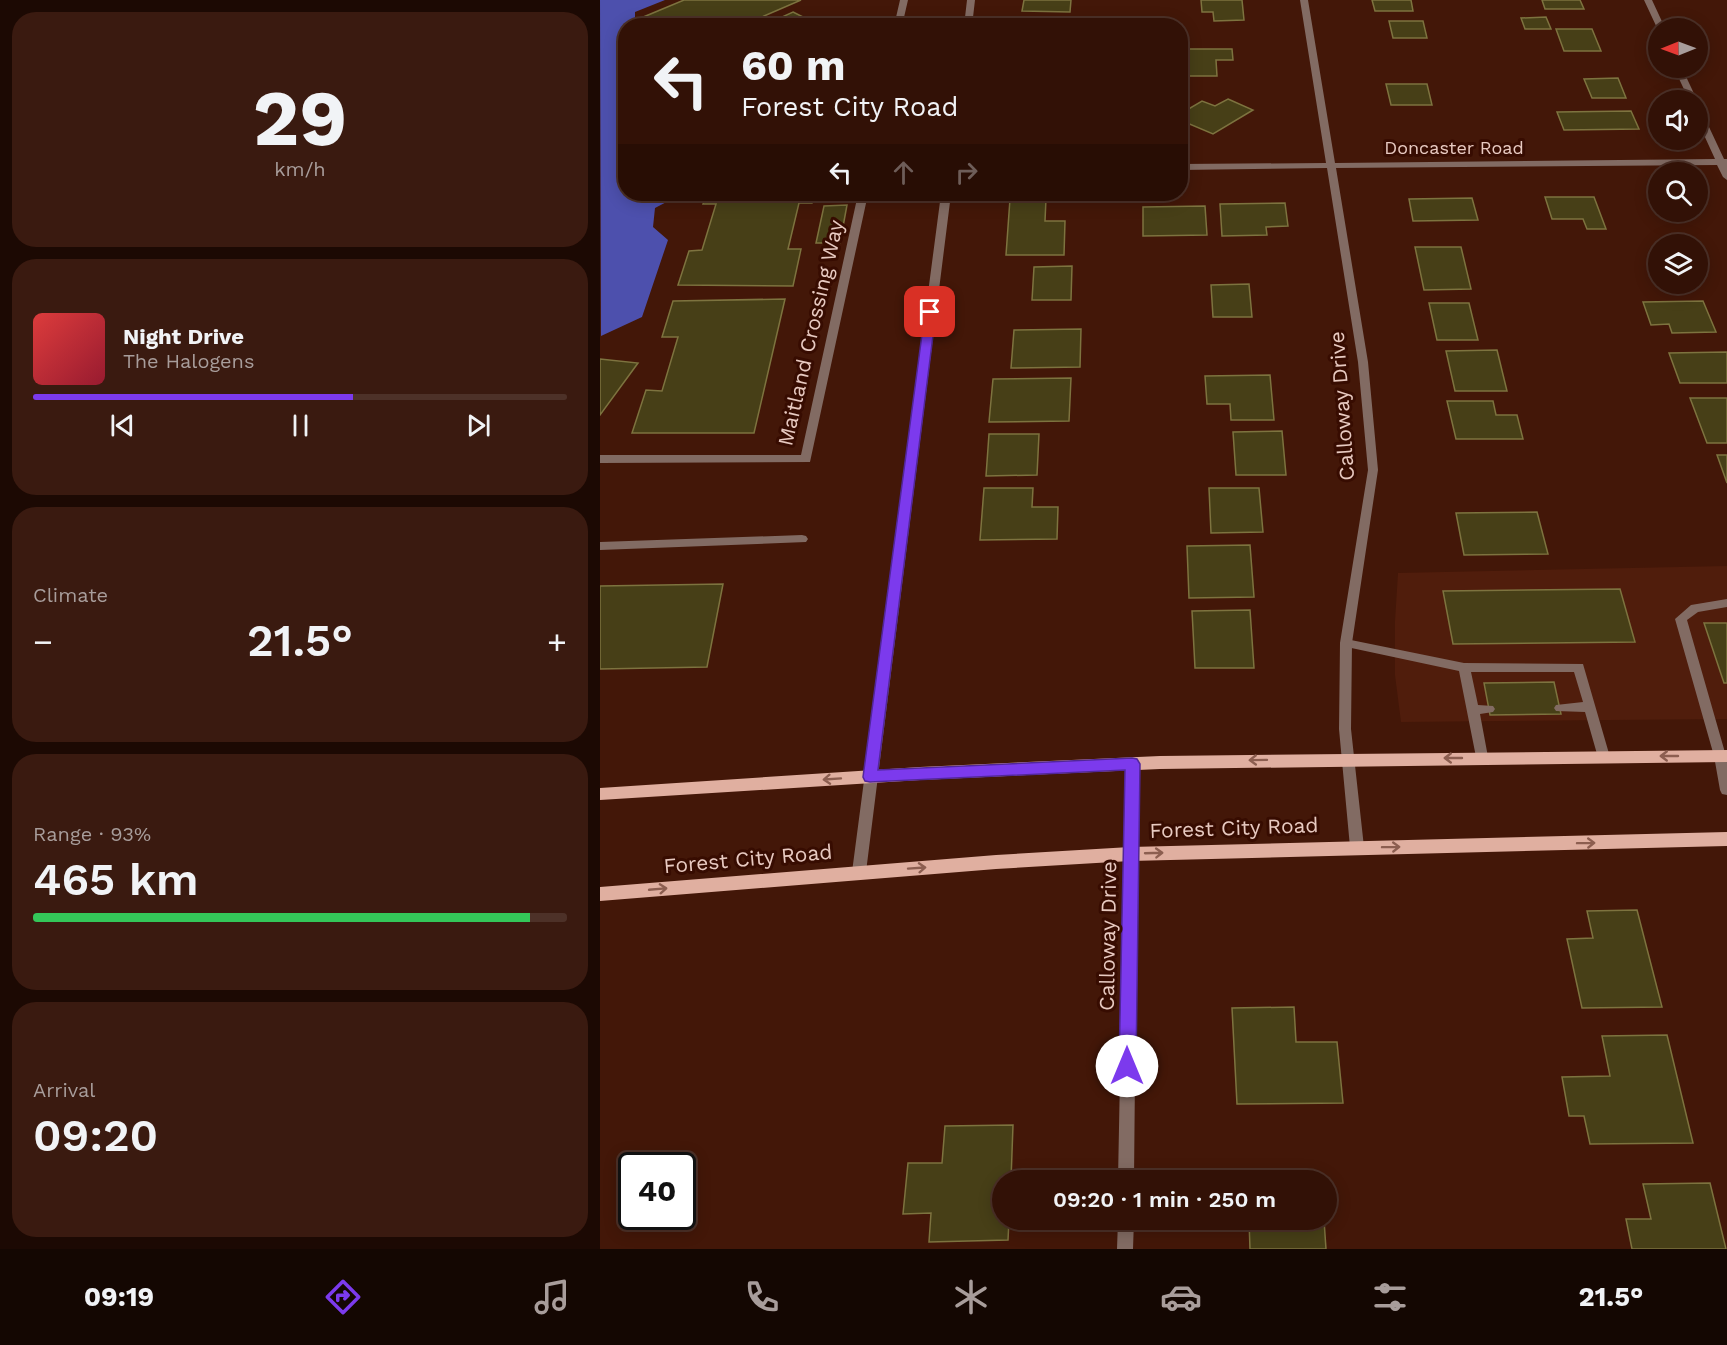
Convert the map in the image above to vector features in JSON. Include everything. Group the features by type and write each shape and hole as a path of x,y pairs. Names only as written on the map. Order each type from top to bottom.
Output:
{"main road":[{"path":"600,794 1132,764 1348,758 1723,756"},
{"name":"Forest City Road","path":"600,894 859,872 1130,854 1727,840"}],"street":[{"path":"900,18 904,0"},
{"path":"969,18 971,0"},
{"name":"Calloway Drive","path":"1304,0 1333,165 1363,362 1373,470 1346,643 1345,729 1358,848"},
{"path":"1648,0 1656,18"},
{"path":"1708,132 1723,162 1727,177"},
{"name":"Doncaster Road","path":"1188,166 1723,162"},
{"name":"Maitland Crossing Way","path":"600,459 806,459 861,201"},
{"path":"859,872 945,201"},
{"path":"600,546 802,539"},
{"path":"1727,603 1695,608 1681,619 1723,756 1727,790"},
{"path":"1346,643 1464,668 1579,667 1604,757"},
{"path":"1464,668 1482,758"},
{"path":"1560,708 1589,707"},
{"path":"1473,710 1489,709"},
{"name":"Calloway Drive","path":"1126,1170 1132,764"},
{"path":"1125,1230 1125,1249"}],"shaded area":[{"path":"600,0 665,0 635,12 635,18 618,18 618,201 668,201 655,208 653,227 668,240 642,317 601,336"},
{"path":"1727,566 1727,719 1401,722 1395,675 1398,573"}],"building":[{"path":"684,0 801,0 759,18 641,18"},
{"path":"1024,0 1071,0 1070,12 1022,11"},
{"path":"1201,0 1242,0 1244,20 1214,21 1213,12 1202,12"},
{"path":"1372,0 1411,0 1413,11 1375,11"},
{"path":"1542,0 1580,0 1584,9 1545,9"},
{"path":"793,12 805,18 780,18"},
{"path":"1546,17 1551,29 1525,29 1521,18"},
{"path":"1389,21 1423,21 1427,38 1393,38"},
{"path":"1556,29 1592,29 1601,51 1564,51"},
{"path":"1188,49 1232,49 1233,60 1216,60 1217,76 1188,76"},
{"path":"1618,78 1626,98 1592,98 1584,79"},
{"path":"1386,84 1427,84 1432,105 1391,105"},
{"path":"1228,99 1253,110 1213,134 1188,123 1188,109 1202,101 1215,106"},
{"path":"1631,111 1639,129 1564,130 1557,112"},
{"path":"1545,197 1594,197 1606,229 1587,229 1583,219 1552,219"},
{"path":"1472,198 1478,220 1413,221 1409,199"},
{"path":"704,201 812,201 812,203 799,203 788,249 801,249 793,286 678,285 689,251 702,250 716,204 703,204"},
{"path":"1010,201 1046,201 1045,221 1065,221 1064,255 1006,255"},
{"path":"1285,203 1288,226 1266,227 1267,235 1222,236 1220,204"},
{"path":"847,205 840,243 816,243 824,206"},
{"path":"1205,206 1207,235 1143,236 1143,207"},
{"path":"1415,247 1461,247 1471,289 1424,290"},
{"path":"1072,266 1071,300 1032,300 1034,267"},
{"path":"1249,284 1252,317 1213,317 1211,285"},
{"path":"785,299 754,433 632,433 646,390 662,391 678,337 662,337 673,301"},
{"path":"1703,301 1716,332 1672,333 1669,324 1651,325 1643,302"},
{"path":"1429,303 1469,303 1478,340 1437,340"},
{"path":"1081,329 1080,367 1011,368 1014,330"},
{"path":"1497,350 1507,391 1455,391 1446,351"},
{"path":"1727,352 1727,383 1680,383 1669,353"},
{"path":"600,359 638,363 600,415"},
{"path":"1270,375 1274,420 1231,420 1230,404 1207,404 1205,376"},
{"path":"1071,378 1069,421 989,422 993,379"},
{"path":"1690,398 1727,398 1727,443 1707,443"},
{"path":"1447,401 1493,401 1496,415 1517,415 1523,439 1456,439"},
{"path":"1282,431 1286,475 1236,475 1233,432"},
{"path":"989,434 1039,434 1037,475 986,476"},
{"path":"1717,455 1727,455 1727,483"},
{"path":"984,488 1033,488 1032,507 1058,507 1057,539 980,540"},
{"path":"1209,488 1259,488 1263,532 1211,533"},
{"path":"1537,512 1548,554 1464,555 1456,513"},
{"path":"1250,545 1254,597 1189,598 1187,546"},
{"path":"723,584 707,667 600,669 600,586"},
{"path":"1620,589 1635,642 1453,644 1443,591"},
{"path":"1250,610 1254,668 1195,668 1192,611"},
{"path":"1704,623 1727,623 1727,683 1724,683"},
{"path":"1554,682 1561,714 1490,715 1484,683"},
{"path":"1637,910 1662,1007 1582,1008 1567,939 1593,938 1587,911"},
{"path":"1294,1007 1296,1042 1337,1042 1343,1103 1237,1104 1232,1008"},
{"path":"1667,1035 1693,1143 1590,1144 1584,1116 1569,1116 1562,1077 1610,1076 1602,1036"},
{"path":"1013,1125 1011,1170 992,1170 992,1230 1008,1230 1008,1240 929,1242 931,1213 903,1214 908,1163 942,1163 945,1126"},
{"path":"1710,1183 1726,1249 1632,1249 1626,1219 1651,1219 1643,1184"},
{"path":"1249,1230 1325,1230 1326,1249 1250,1249"}],"route":[{"path":"930,312 870,777 1132,764 1127,1066"}]}
